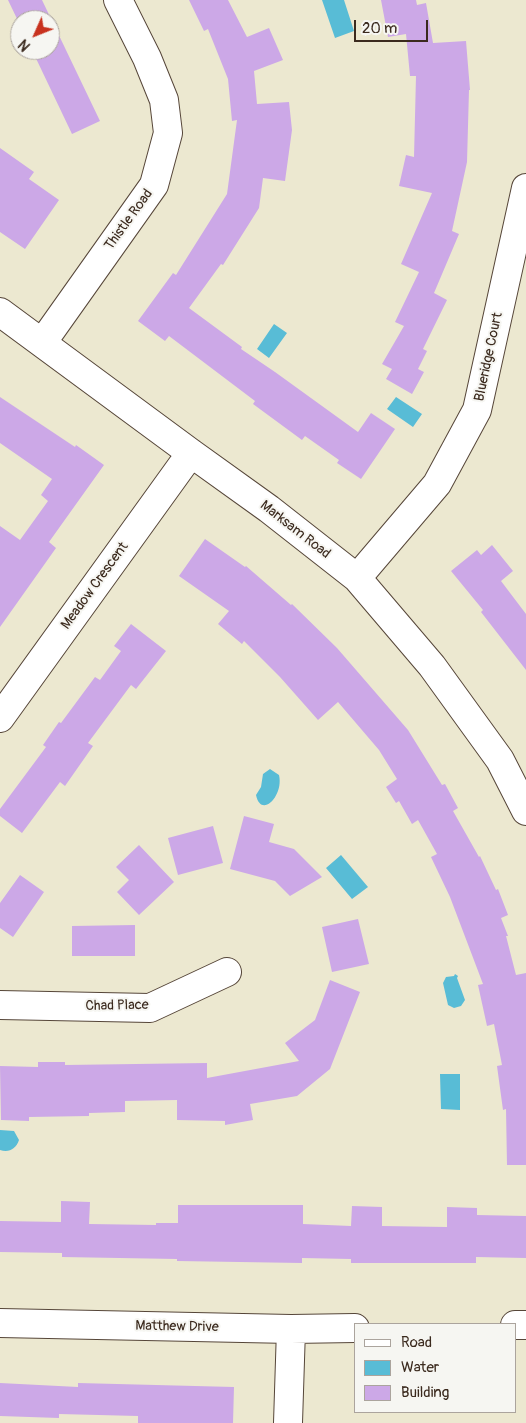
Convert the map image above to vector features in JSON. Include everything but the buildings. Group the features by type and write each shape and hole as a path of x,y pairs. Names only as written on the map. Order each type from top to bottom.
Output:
{"street":[{"name":"Thistle Road","path":"42,343 154,186 168,132 164,100 148,58 118,0"},
{"name":"Blueridge Court","path":"357,578 437,484 478,410 526,188"},
{"name":"Marksam Road","path":"0,312 191,454 269,508 357,578 432,666 500,760 526,811"},
{"name":"Meadow Crescent","path":"0,718 191,454"},
{"name":"Chad Place","path":"0,1005 150,1008 227,972"},
{"name":"Matthew Drive","path":"0,1323 291,1329 354,1328"},
{"path":"288,1423 291,1329"}],"water":[{"path":"322,0 344,0 354,31 335,38"},
{"path":"274,324 287,333 269,358 257,349"},
{"path":"396,397 422,414 413,427 387,409"},
{"path":"270,769 279,775 280,783 271,802 267,805 262,805 256,795 261,787 263,774"},
{"path":"341,855 368,887 352,899 326,868"},
{"path":"455,974 458,976 457,978 465,1000 461,1006 454,1008 448,1005 443,983 446,977 454,976"},
{"path":"440,1074 460,1074 460,1110 441,1109"},
{"path":"0,1130 14,1131 19,1140 12,1150 0,1150"}]}
